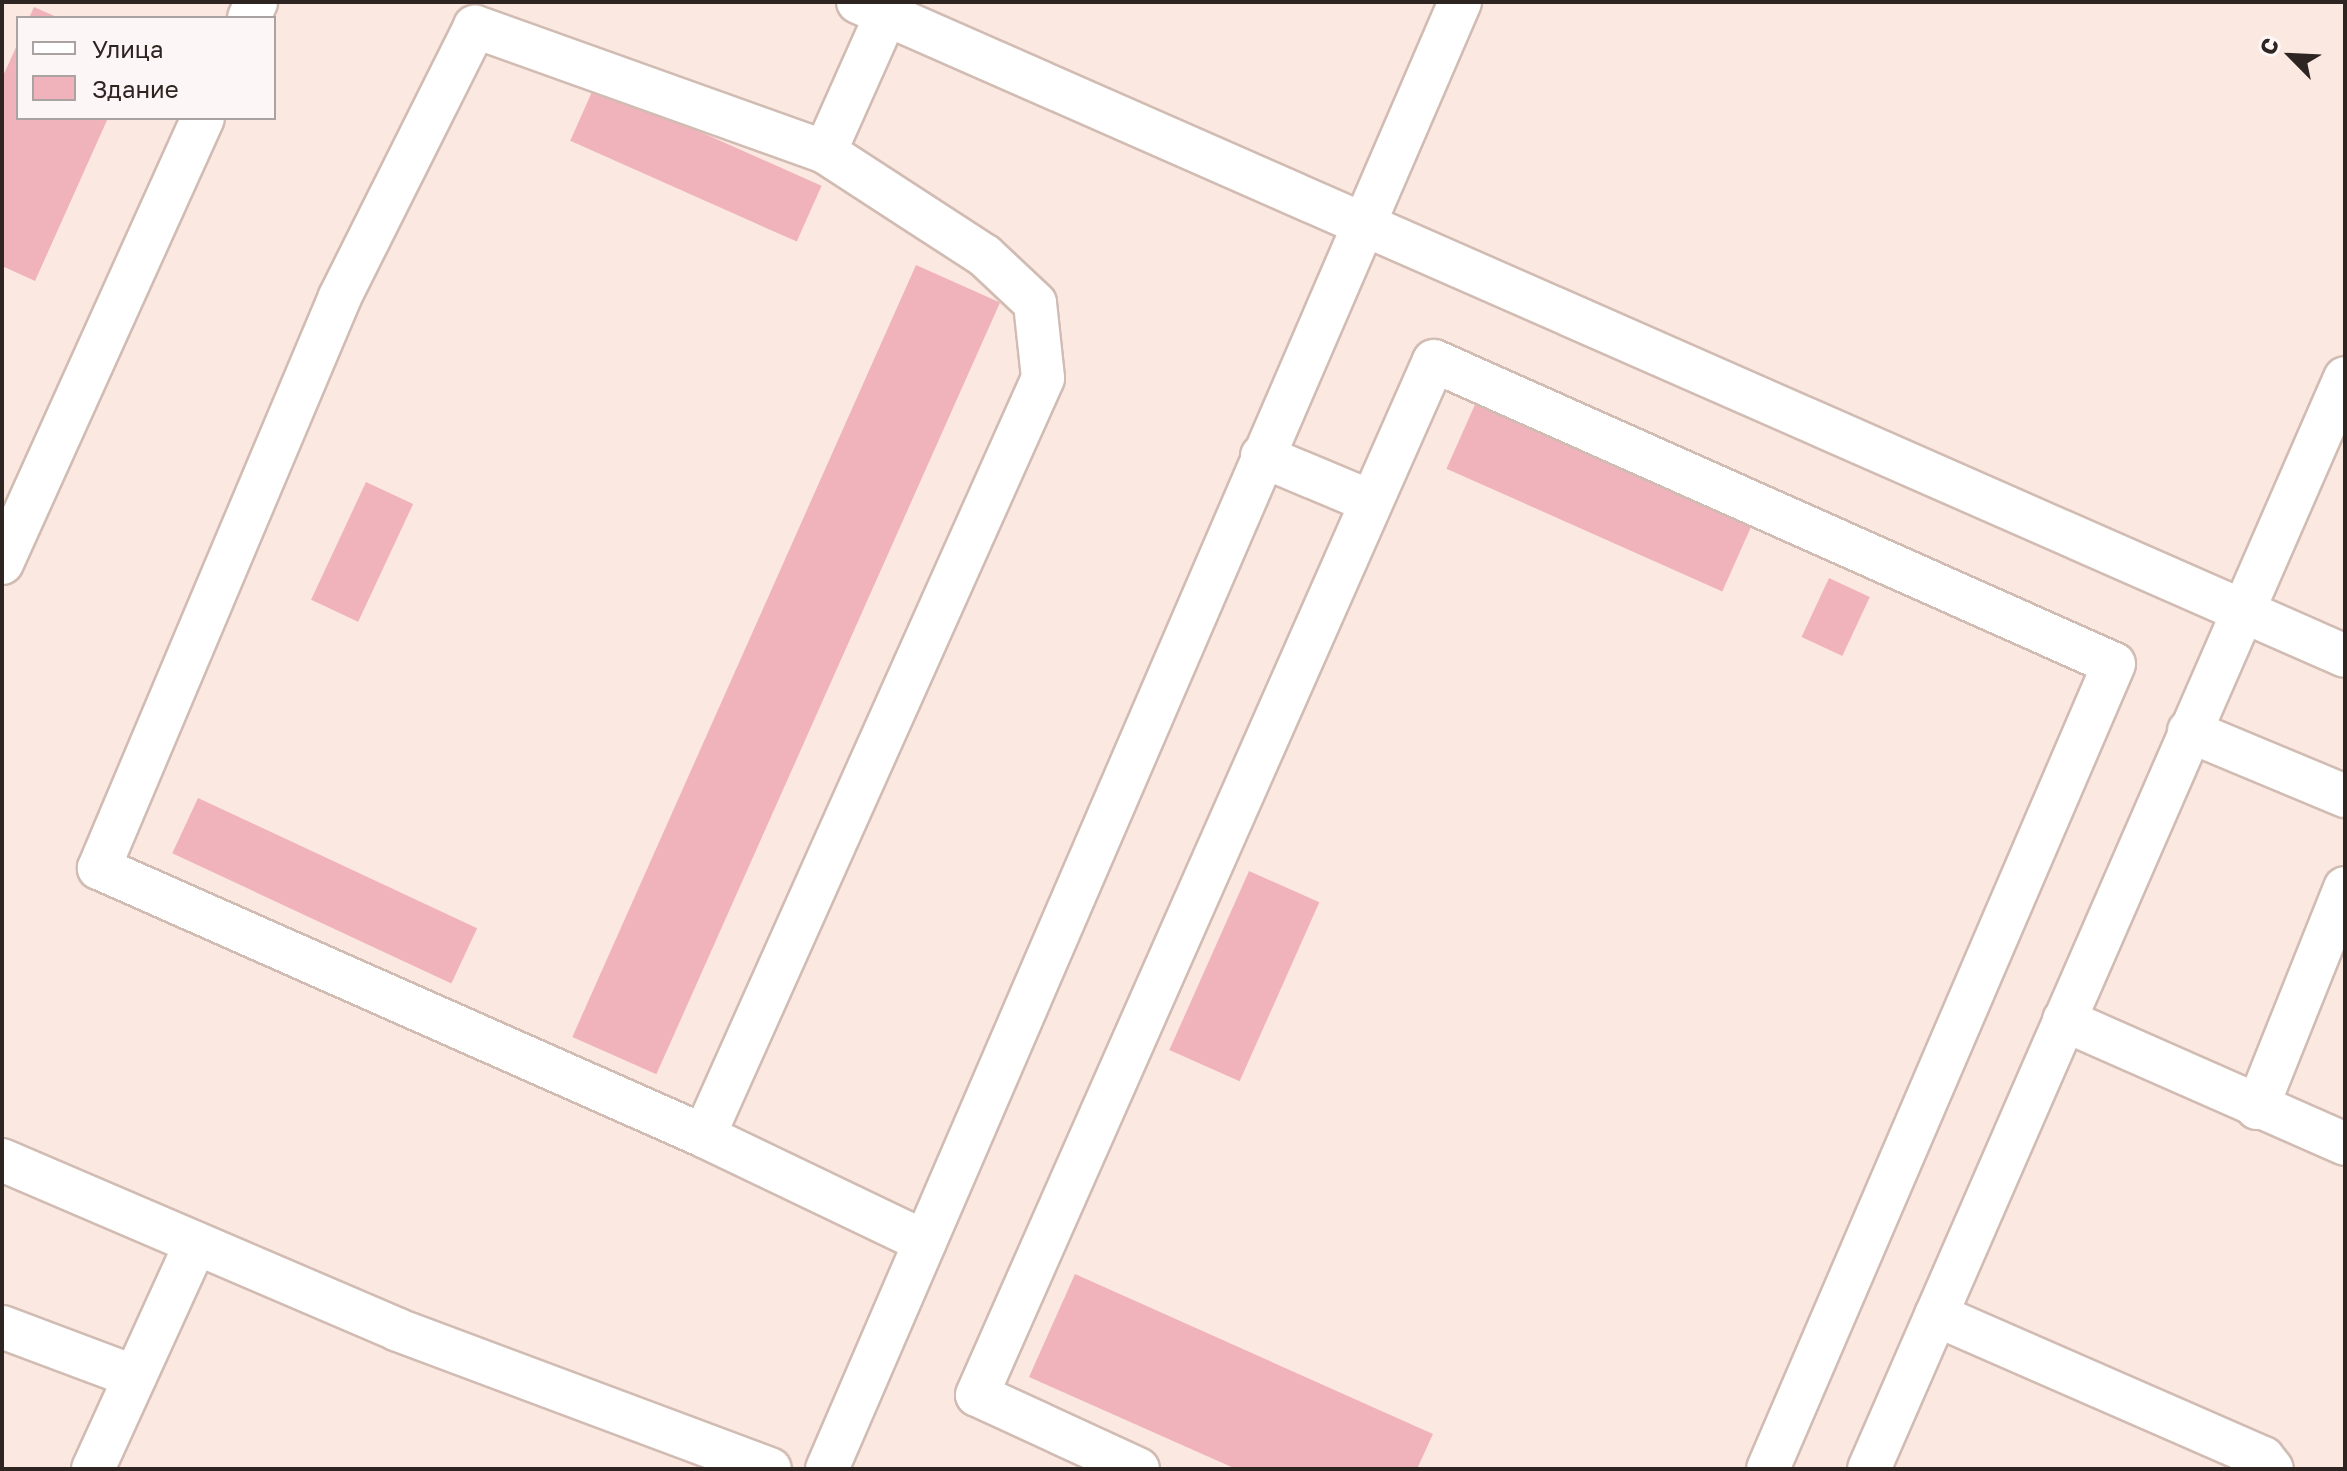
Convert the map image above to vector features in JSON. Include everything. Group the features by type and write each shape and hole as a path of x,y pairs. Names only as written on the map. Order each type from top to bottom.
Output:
{"lane":[{"path":"827,1469 1460,2"},
{"path":"825,152 872,8 2345,656"},
{"path":"704,1136 1043,378 1035,303 985,256 825,152 475,27 340,297 99,868 704,1136 925,1242"},
{"path":"2,563 202,120"},
{"path":"1138,1469 977,1395 1369,501 1434,361 2114,664 1768,1469"},
{"path":"1869,1469 2345,378"},
{"path":"1262,456 1369,501"},
{"path":"2189,731 2345,796"},
{"path":"2257,1108 2345,888"},
{"path":"2064,1020 2257,1108 2345,1144"},
{"path":"2,1160 398,1330 770,1469"},
{"path":"93,1469 196,1243"},
{"path":"1936,1315 2263,1458 2272,1469"},
{"path":"2,1327 135,1377"}],"shaded area":[{"path":"2,2 2345,2 2345,1469 2,1469"}],"building":[{"path":"34,7 54,16 30,16"},
{"path":"16,47 16,120 107,120 35,281 2,266 2,78"},
{"path":"595,85 822,186 797,242 570,141"},
{"path":"916,265 1000,302 656,1074 572,1037"},
{"path":"1481,391 1757,514 1722,591 1446,469"},
{"path":"366,482 413,504 358,622 311,600"},
{"path":"1829,578 1870,597 1842,656 1802,637"},
{"path":"198,798 477,928 451,983 172,853"},
{"path":"1249,871 1319,902 1240,1081 1169,1050"},
{"path":"1075,1274 1433,1434 1417,1469 1236,1469 1029,1377"}]}
